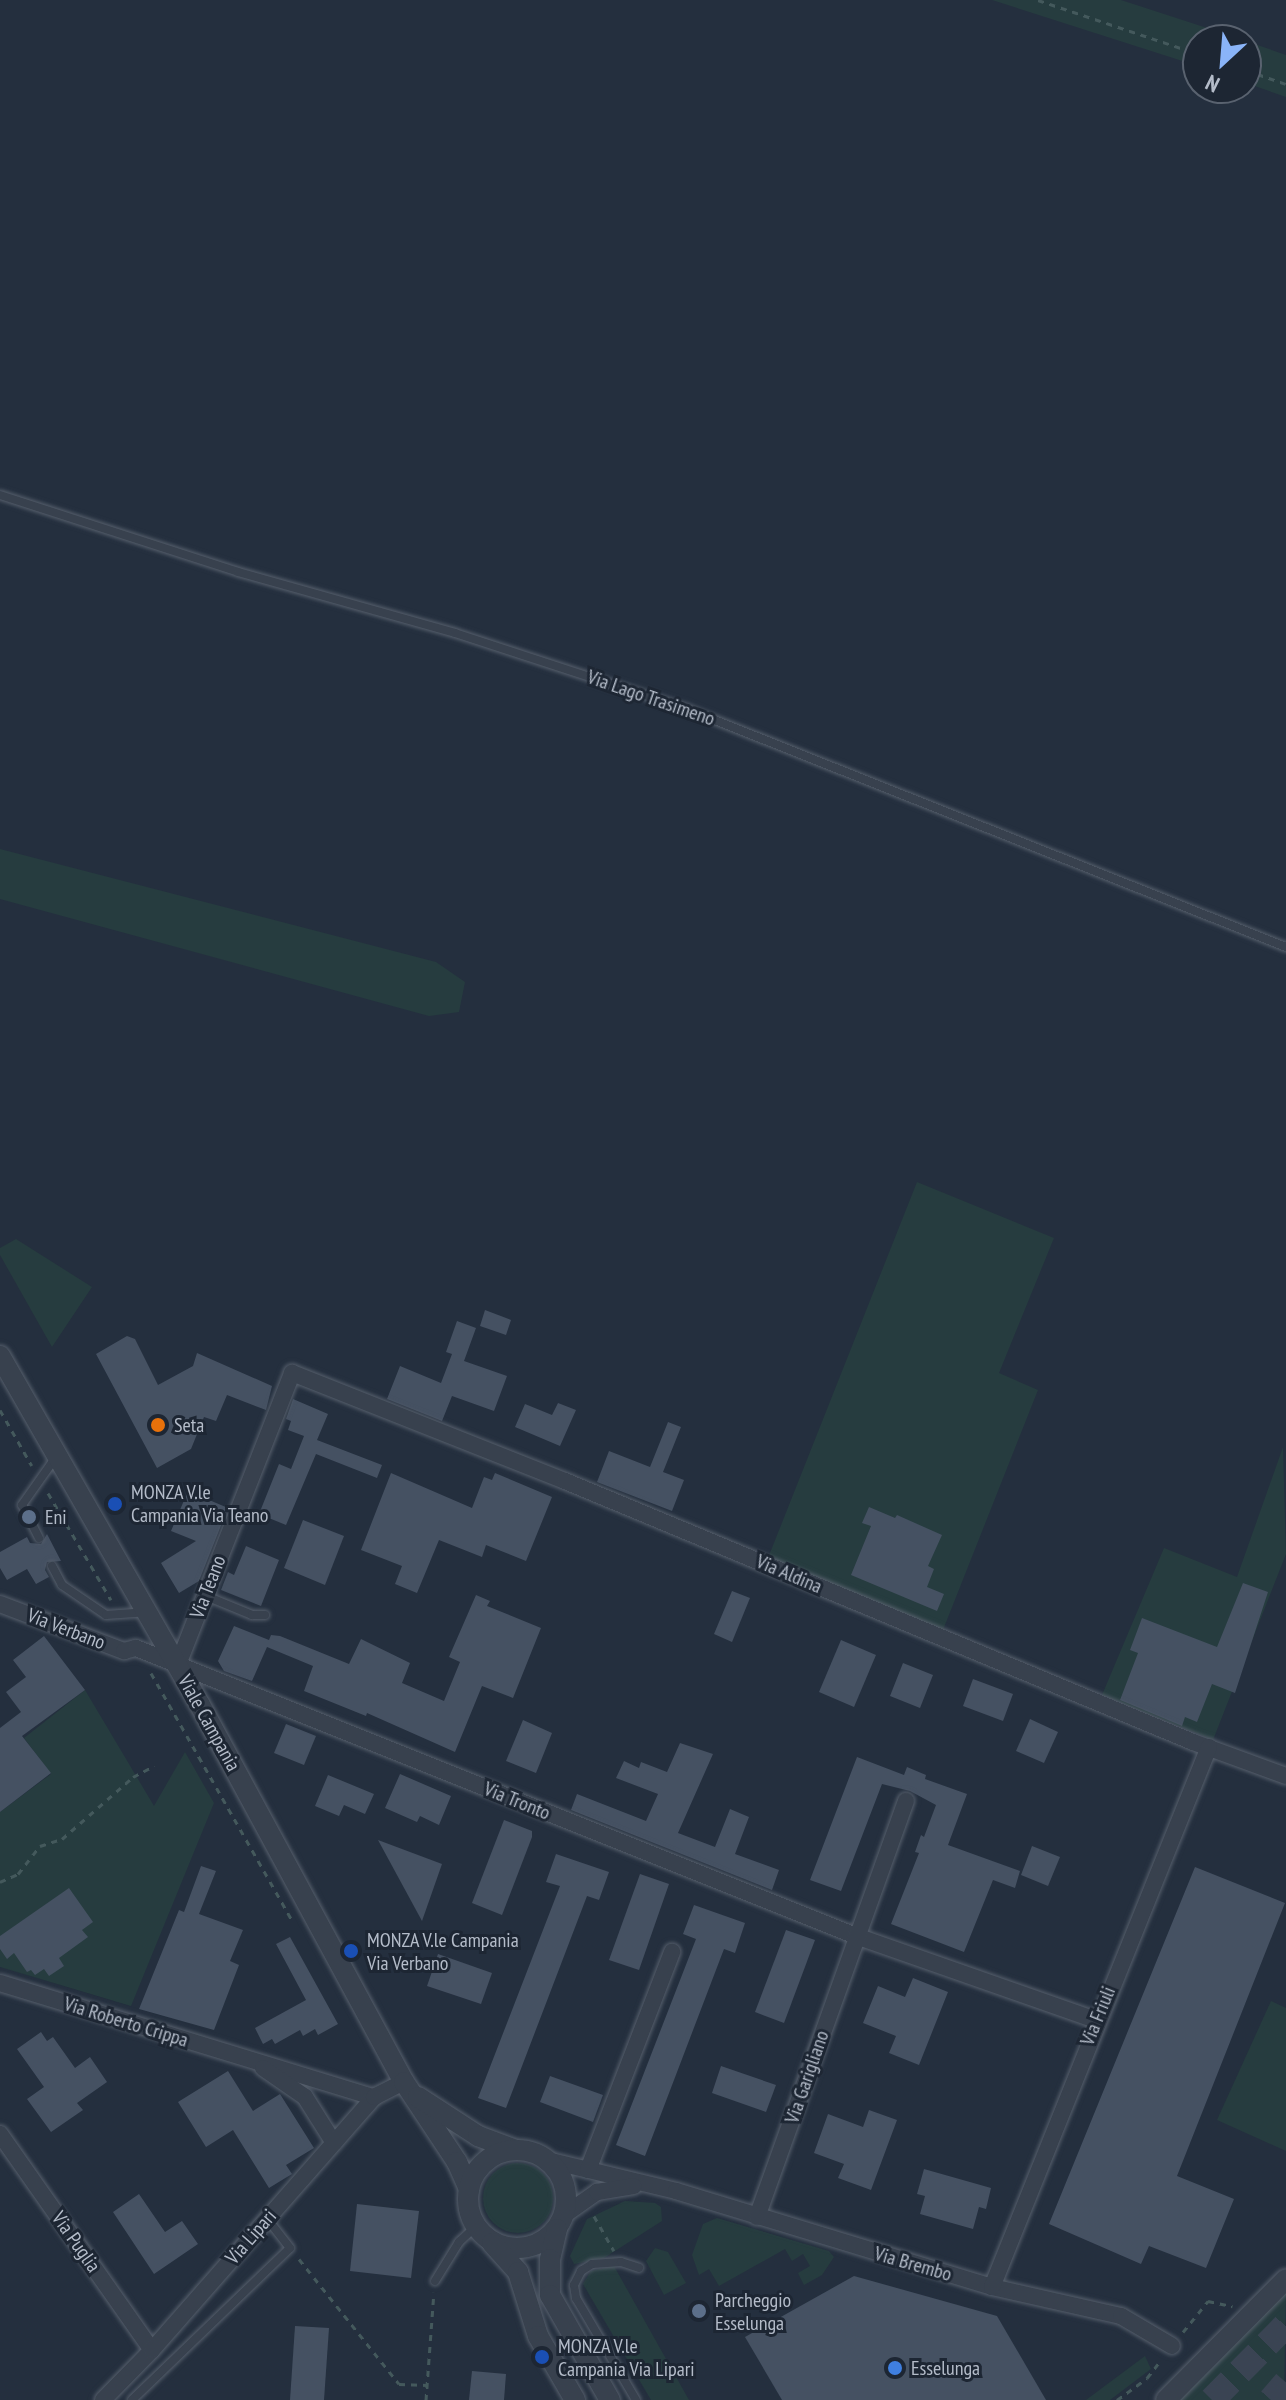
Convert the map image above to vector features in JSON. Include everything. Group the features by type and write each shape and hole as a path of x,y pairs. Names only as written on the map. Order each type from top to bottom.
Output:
{"street":[{"name":"Viale Campania","path":"0,1356 177,1667 408,2088 457,2162 469,2189"},
{"name":"Via Teano","path":"177,1667 292,1373"},
{"name":"Via Aldina","path":"292,1373 565,1481 1286,1776"},
{"name":"Via Verbano","path":"0,1604 124,1651 136,1648 177,1667"},
{"name":"Via Tronto","path":"177,1667 856,1936 1096,2020"},
{"name":"Via Friuli","path":"992,2287 1096,2020 1209,1747"},
{"path":"856,1936 906,1801"},
{"name":"Via Garigliano","path":"757,2217 856,1936"},
{"path":"588,2170 672,1952"},
{"name":"Via Roberto Crippa","path":"0,1983 374,2097"},
{"name":"Via Roberto Crippa","path":"251,2061 305,2097 334,2143"},
{"name":"Viale Campania","path":"408,2088 478,2136 518,2150"},
{"name":"Via Lipari","path":"103,2400 152,2350 374,2097 408,2088"},
{"name":"Via Puglia","path":"0,2134 152,2350"},
{"path":"575,2400 538,2336 518,2272 481,2231 469,2208 469,2189 485,2161 500,2153 518,2150 547,2160 564,2183 561,2221 550,2259 550,2295 610,2400"},
{"name":"Via Brembo","path":"547,2160 651,2185 992,2287 1121,2316 1172,2346"},
{"name":"Via Brembo","path":"561,2221 597,2192 651,2185"},
{"path":"481,2231 502,2246 522,2248 542,2241 561,2221"},
{"path":"1166,2400 1286,2279"}],"lane":[{"name":"Via Lago Trasimeno","path":"0,495 238,572 455,633 687,709 1286,947"},
{"path":"39,1538 22,1505 57,1456"},
{"path":"52,1566 62,1585 106,1615 145,1612"},
{"path":"205,1595 252,1615 265,1615"},
{"path":"132,2400 290,2248 267,2219"},
{"path":"435,2281 459,2242 481,2231"},
{"path":"636,2400 576,2298 574,2285 581,2271 592,2264 621,2262 639,2268"}],"path":[{"path":"1038,0 1182,49"},
{"path":"1262,76 1286,84"},
{"path":"0,1410 119,1613"},
{"path":"136,1648 296,1926"},
{"path":"0,1882 18,1874 40,1846 62,1839 133,1777 154,1766"},
{"path":"603,2208 592,2213 621,2262"},
{"path":"290,2248 399,2384 428,2385"},
{"path":"426,2400 435,2281"},
{"path":"1117,2400 1147,2378 1208,2301 1237,2307"}],"green space":[{"path":"992,0 1121,0 1195,24 1182,24 1182,61"},
{"path":"1262,47 1286,55 1286,97 1262,89"},
{"path":"0,849 436,962 465,982 459,1012 429,1016 0,899"},
{"path":"917,1182 1054,1238 999,1373 1038,1390 943,1630 768,1558"},
{"path":"16,1239 92,1287 52,1347 0,1255 0,1248"},
{"path":"1283,1447 1286,1554 1213,1740 1102,1695 1164,1548 1237,1577"},
{"path":"85,1690 154,1806 185,1752 214,1803 131,2006 0,1967 0,1812 51,1774 24,1738"},
{"path":"1271,2001 1286,2008 1286,2151 1217,2120"},
{"path":"525,2163 547,2178 553,2198 551,2212 543,2223 532,2231 511,2233 493,2223 485,2212 483,2191 493,2173 504,2165"},
{"path":"625,2201 655,2203 661,2207 662,2221 604,2258 574,2264 570,2256 587,2219"},
{"path":"717,2218 829,2251 834,2257 822,2275 804,2285 798,2273 810,2266 803,2254 792,2261 785,2249 719,2286 709,2269 699,2275 692,2255 703,2224"},
{"path":"655,2248 668,2252 686,2283 664,2295 646,2261"},
{"path":"614,2266 689,2400 651,2400 583,2284 591,2271"},
{"path":"1286,2291 1284,2400 1176,2400"},
{"path":"1145,2356 1151,2369 1110,2400 1086,2400"}],"building":[{"path":"485,1310 511,1320 506,1335 480,1326"},
{"path":"457,1321 476,1328 464,1361 507,1376 494,1411 452,1396 442,1421 387,1399 400,1366 441,1383 452,1354 446,1352"},
{"path":"127,1336 135,1339 158,1385 193,1366 197,1353 272,1386 266,1410 227,1395 216,1421 204,1417 191,1449 157,1468 96,1354"},
{"path":"293,1399 328,1414 317,1440 382,1465 377,1478 316,1454 286,1525 259,1514 279,1464 291,1469 304,1436 288,1430 291,1421 286,1419"},
{"path":"558,1403 576,1410 560,1446 515,1427 525,1404 552,1415"},
{"path":"668,1422 681,1427 663,1472 684,1480 672,1511 597,1482 609,1451 650,1467"},
{"path":"391,1473 472,1508 484,1477 492,1480 495,1473 552,1497 526,1561 486,1545 482,1557 439,1540 417,1593 395,1584 402,1566 361,1550"},
{"path":"188,1491 228,1508 199,1581 179,1593 161,1563 196,1541 171,1531"},
{"path":"869,1507 895,1518 897,1515 942,1535 928,1566 934,1569 927,1587 944,1594 937,1611 851,1575 871,1526 862,1523"},
{"path":"303,1520 344,1536 325,1585 284,1568"},
{"path":"47,1534 61,1561 47,1562 45,1570 49,1577 36,1584 27,1569 7,1580 0,1568 0,1552 27,1537 30,1543 41,1544"},
{"path":"246,1546 279,1560 261,1606 221,1590 228,1572 234,1575"},
{"path":"1243,1583 1268,1592 1235,1693 1212,1684 1197,1722 1185,1717 1182,1726 1120,1700 1138,1653 1130,1650 1142,1618 1217,1647"},
{"path":"732,1591 750,1598 732,1642 714,1634"},
{"path":"476,1595 490,1601 487,1606 541,1628 513,1698 482,1686 455,1752 367,1713 366,1716 304,1691 313,1666 267,1647 252,1681 224,1671 218,1661 234,1626 269,1640 271,1635 280,1636 349,1664 361,1639 410,1663 402,1683 444,1701 460,1662 449,1657"},
{"path":"44,1636 85,1690 22,1736 51,1773 0,1812 0,1728 21,1712 6,1692 26,1677 13,1660"},
{"path":"841,1640 876,1655 854,1707 819,1692"},
{"path":"903,1663 933,1675 920,1708 890,1696"},
{"path":"973,1679 1013,1694 1003,1721 963,1706"},
{"path":"1030,1719 1058,1732 1044,1763 1016,1751"},
{"path":"523,1720 552,1733 536,1773 506,1761"},
{"path":"286,1724 316,1736 304,1765 274,1753"},
{"path":"680,1743 713,1754 678,1833 715,1847 730,1809 749,1817 735,1854 779,1870 772,1890 571,1810 577,1794 646,1821 658,1794 616,1778 624,1761 639,1768 641,1762 667,1772"},
{"path":"857,1757 904,1775 907,1767 926,1775 925,1779 967,1794 948,1845 1020,1871 1015,1888 993,1880 964,1952 891,1924 919,1853 915,1852 921,1835 924,1837 936,1805 910,1791 882,1784 841,1891 810,1880"},
{"path":"400,1774 451,1796 439,1825 420,1816 417,1822 385,1808"},
{"path":"328,1775 374,1794 365,1814 344,1805 339,1816 315,1806"},
{"path":"504,1820 532,1831 532,1837 502,1915 472,1903"},
{"path":"378,1840 442,1864 422,1921"},
{"path":"1032,1846 1060,1857 1048,1886 1021,1875"},
{"path":"556,1854 609,1872 599,1900 587,1896 506,2108 478,2098 560,1886 546,1882"},
{"path":"201,1866 216,1871 199,1914 243,1930 230,1961 239,1965 214,2030 139,2009 179,1910 184,1912"},
{"path":"1195,1867 1285,1903 1177,2176 1234,2199 1206,2268 1149,2246 1141,2264 1049,2224"},
{"path":"640,1874 669,1884 639,1970 609,1960"},
{"path":"69,1888 93,1922 82,1930 88,1937 59,1958 64,1966 49,1976 44,1969 35,1975 31,1970 27,1972 14,1953 7,1959 0,1949 0,1936"},
{"path":"694,1905 745,1923 735,1953 724,1949 645,2156 616,2145 696,1939 683,1934"},
{"path":"786,1930 815,1940 784,2023 755,2012"},
{"path":"290,1937 338,2024 318,2035 315,2029 303,2036 300,2030 275,2044 272,2039 263,2044 255,2028 306,2000 276,1944"},
{"path":"438,1954 492,1973 481,2004 427,1986"},
{"path":"913,1978 948,1992 919,2065 889,2053 896,2036 863,2023 878,1986 905,1997"},
{"path":"41,2032 47,2041 53,2037 75,2068 90,2057 107,2082 77,2103 83,2110 51,2132 27,2099 44,2087 17,2049"},
{"path":"721,2066 776,2085 766,2112 712,2093"},
{"path":"228,2071 253,2111 280,2094 314,2148 286,2165 292,2174 269,2188 233,2130 206,2147 178,2102"},
{"path":"550,2076 603,2095 593,2122 540,2102"},
{"path":"869,2110 897,2120 871,2190 838,2178 844,2164 814,2153 828,2114 863,2127"},
{"path":"924,2169 991,2188 986,2209 979,2207 973,2229 920,2214 925,2196 917,2194"},
{"path":"139,2194 165,2232 182,2221 198,2244 154,2274 113,2212"},
{"path":"357,2204 419,2211 411,2278 350,2271"},
{"name":"Esselunga","path":"854,2276 997,2316 1046,2400 782,2400 745,2337"},
{"path":"295,2326 329,2328 324,2400 290,2400"},
{"path":"472,2371 506,2374 504,2400 469,2400"}],"tunnel":[{"path":"1212,2400 1286,2325"},
{"path":"1271,2400 1286,2383"}],"place":[{"name":"Seta","path":"158,1425"},
{"name":"MONZA V.le Campania Via Teano","path":"115,1504"},
{"name":"Eni","path":"29,1517"},
{"name":"MONZA V.le Campania Via Verbano","path":"351,1951"},
{"name":"Parcheggio Esselunga","path":"699,2311"},
{"name":"MONZA V.le Campania Via Lipari","path":"542,2357"},
{"name":"Esselunga","path":"895,2368"}]}
